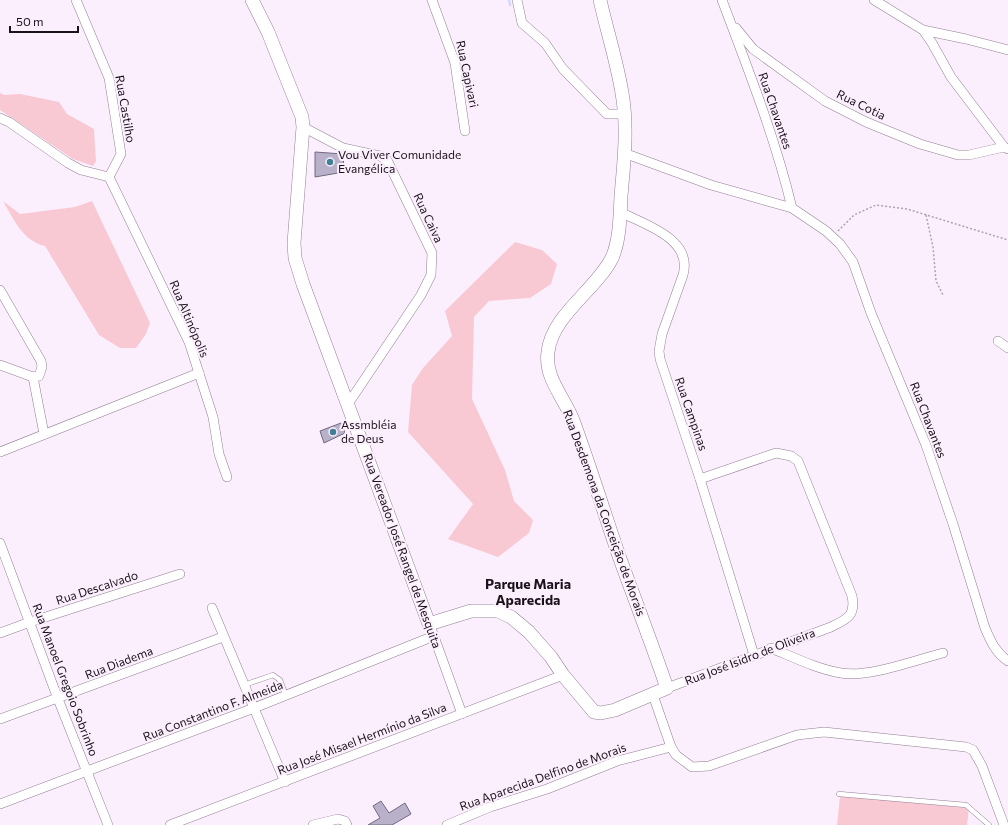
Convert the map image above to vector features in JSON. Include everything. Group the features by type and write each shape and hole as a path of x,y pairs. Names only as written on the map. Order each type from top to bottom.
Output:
{"street":[{"name":"Rua Castilho","path":"76,0 109,78 121,154 109,177"},
{"name":"Rua Vereador José Rangel de Mesquita","path":"252,0 268,32 294,93 302,116 303,126 294,243 295,258 303,284 462,714"},
{"name":"Rua Capivari","path":"432,0 455,63 465,131"},
{"path":"517,0 522,23 545,43 563,69 607,114 624,114"},
{"name":"Rua Desdemona da Conceição de Morais","path":"600,0 621,87 624,114 624,153 617,243 612,258 604,270 564,318 552,337 548,352 550,377 573,420 619,556 667,688"},
{"name":"Rua Chavantes","path":"722,0 763,108 781,164 792,208"},
{"path":"874,0 923,30 1008,50"},
{"name":"Rua Cotia","path":"731,23 753,49 825,101 860,120 920,144 958,155 969,155 1006,148"},
{"path":"923,30 951,77 1006,148"},
{"path":"0,118 9,122 68,164 81,170 109,177"},
{"name":"Rua Caiva","path":"303,126 343,148 380,156 387,160 432,253 431,275 421,295 348,404"},
{"name":"Rua Chavantes","path":"624,153 711,185 792,208 833,237 840,244 853,262 871,314 926,445 991,644 1000,656 1008,661"},
{"name":"Rua Altinópolis","path":"109,177 189,342 212,417 219,454 227,477"},
{"name":"Rua Campinas","path":"620,212 661,232 671,239 682,252 685,259 686,266 662,334 659,351 662,366 700,479 754,655"},
{"path":"0,290 41,360 41,372 39,376 34,377 0,365"},
{"path":"998,341 1008,348"},
{"path":"0,452 199,373"},
{"path":"34,377 44,434"},
{"name":"Rua José Isidro de Oliveira","path":"431,630 471,611 498,611 511,617 529,632 551,657 562,675 594,712 601,713 615,710 654,695 667,688 835,625 850,616 853,611 852,596 798,461 791,456 776,453 700,479"},
{"name":"Rua Manoel Gregoio Sobrinho","path":"0,543 58,699 108,825"},
{"name":"Rua Descalvado","path":"0,633 180,574"},
{"path":"212,608 285,782"},
{"name":"Rua Constantino F. Almeida","path":"0,804 286,696 431,630"},
{"name":"Rua Diadema","path":"0,719 58,699 223,637"},
{"path":"771,648 833,672 849,674 869,672 943,653"},
{"name":"Rua José Misael Hermínio da Silva","path":"170,825 562,675"},
{"path":"654,695 671,748 684,762 692,767 700,768 797,735 824,732 966,747 978,756 1004,825"},
{"name":"Rua Aparecida Delfino de Morais","path":"447,825 490,807 547,789 617,761 671,748"},
{"path":"313,825 338,819 344,821 347,825"}],"lane":[{"path":"244,685 273,675 280,680 286,696"},
{"path":"839,794 966,805 989,825"}],"path":[{"path":"833,237 854,216 876,205 908,209 1008,240"},
{"path":"926,215 933,247 936,281 943,295"}],"shaded area":[{"path":"0,93 4,95 20,94 59,102 67,114 94,129 96,161 93,166 73,159 0,110"},
{"path":"3,201 20,214 75,207 92,201 150,323 146,334 136,348 120,348 99,335 45,246 31,240 25,235 15,222"},
{"path":"515,242 542,250 557,264 551,284 530,298 489,301 474,317 472,399 505,470 514,501 533,520 529,533 498,557 448,539 473,504 408,432 412,385 423,368 452,336 445,311"},
{"path":"840,796 969,808 967,825 837,825"}],"building":[{"name":"Vou Viver Comunidade Evangélica","path":"315,152 343,154 344,172 315,177"},
{"name":"Assmbléia de Deus","path":"341,423 345,433 324,443 320,431"},
{"path":"381,801 389,813 405,803 411,814 392,825 368,825 380,818 373,806"}],"waterway":[{"path":"509,0 510,5"}],"place":[{"name":"Vou Viver Comunidade Evangélica","path":"330,162"},
{"name":"Assmbléia de Deus","path":"333,432"}],"district":[{"name":"Parque Maria Aparecida","path":"528,592"}]}
